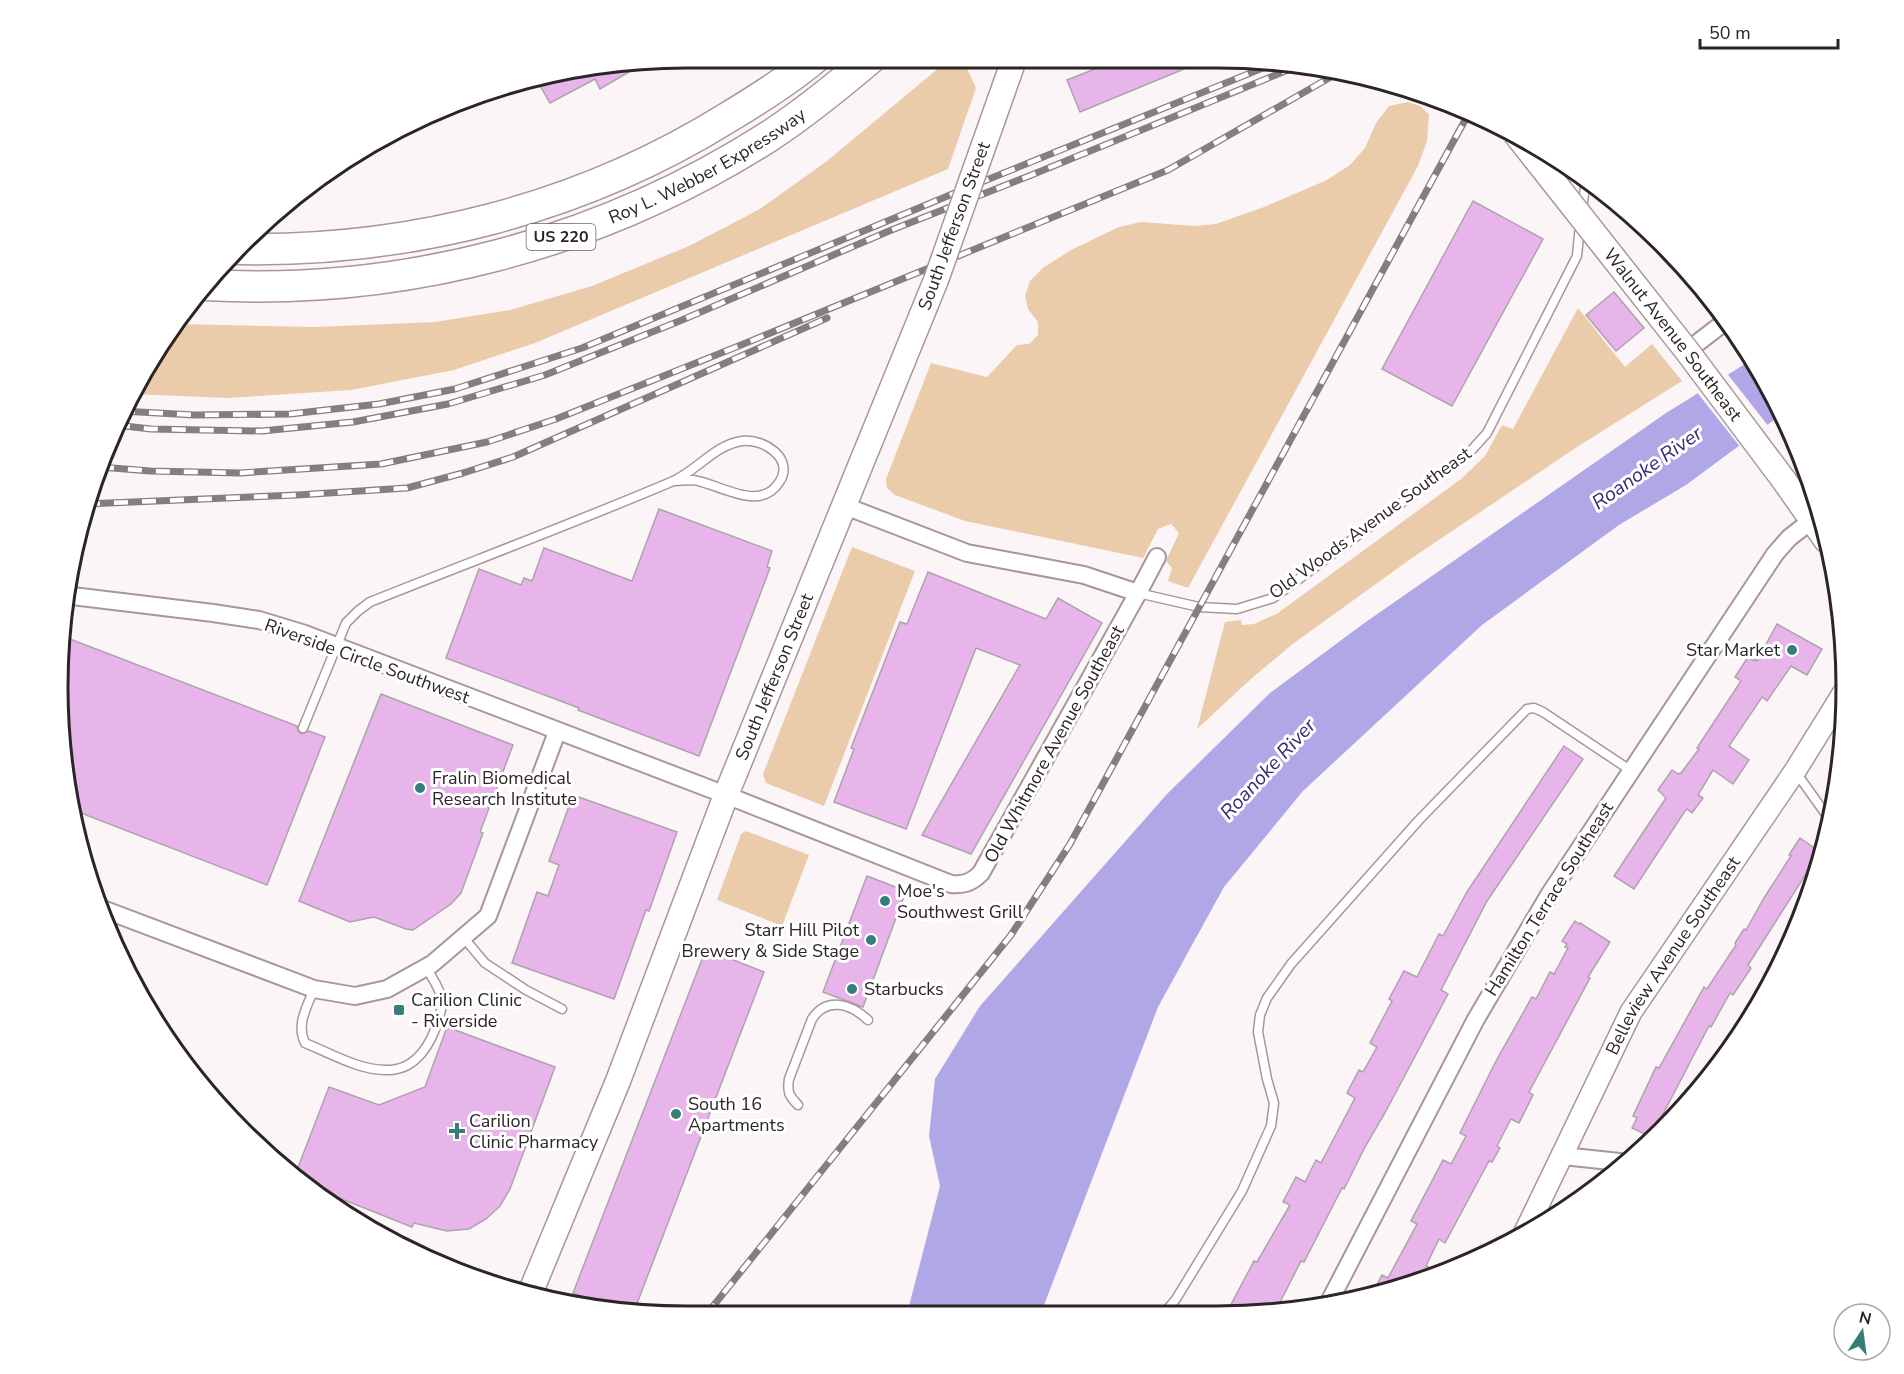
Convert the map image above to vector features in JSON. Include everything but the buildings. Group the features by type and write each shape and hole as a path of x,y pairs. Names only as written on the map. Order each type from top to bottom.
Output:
{"highway":[{"name":"Roy L. Webber Expressway","path":"249,249 345,246 407,238 460,228 536,207 620,175 694,138 759,99 801,68"},
{"name":"Roy L. Webber Expressway","path":"216,285 283,286 361,281 431,271 539,244 602,222 715,169 769,136 820,100 859,68"}],"main road":[{"name":"South Jefferson Street","path":"533,1287 618,1081 726,795 936,280 1011,68"},
{"name":"Walnut Avenue Southeast","path":"1530,152 1687,351 1812,520"}],"street":[{"path":"1687,351 1720,326"},
{"name":"Old Woods Avenue Southeast","path":"845,506 967,553 1084,575 1138,593"},
{"name":"Hamilton Terrace Southeast","path":"1333,1296 1476,1019 1549,895 1775,554 1789,538 1812,520"},
{"path":"1138,593 1156,557"},
{"name":"Old Whitmore Avenue Southeast","path":"726,795 951,884 963,885 973,881 981,873 1138,593"},
{"name":"Riverside Circle Southwest","path":"74,596 259,620 305,634 726,795"},
{"name":"Belleview Avenue Southeast","path":"1530,1222 1631,1012 1795,771 1836,706"},
{"path":"110,912 314,989 355,996 387,989 426,967 488,916 557,732"},
{"path":"1563,1156 1615,1161"}],"lane":[{"name":"Old Woods Avenue Southeast","path":"1138,593 1199,607 1237,609 1273,598 1469,453 1487,433 1577,256 1585,189"},
{"path":"303,729 346,624 370,602 675,481 724,447 741,441 755,441 772,448 782,462 782,477 774,491 759,497 738,494 693,480 675,481"},
{"path":"1170,1306 1242,1191 1272,1126 1274,1103 1258,1032 1260,1015 1267,998 1291,964 1419,820 1527,709 1534,708 1543,712 1630,770"},
{"path":"1795,771 1824,812"},
{"path":"463,937 484,963 526,990 562,1009"},
{"path":"314,989 302,1021 300,1033 305,1043 354,1063 390,1071 407,1065 420,1056 430,1043 438,1021 442,1004 440,992 426,967"},
{"path":"798,1105 789,1096 789,1079 812,1019 818,1010 826,1005 847,1007 858,1011 868,1020"}],"shaded area":[{"path":"939,68 967,68 976,88 948,169 535,343 454,370 351,390 227,398 141,394 186,324 315,327 435,322 510,310 592,286 689,246 760,209 827,161"},
{"path":"1408,102 1420,106 1429,114 1427,141 1418,166 1188,588 1168,581 1172,568 1166,561 1179,533 1171,524 1158,529 1143,558 965,521 895,495 887,488 886,479 931,363 987,377 1017,345 1029,344 1038,335 1038,322 1028,309 1025,296 1030,281 1043,268 1071,250 1119,227 1141,222 1195,226 1216,224 1264,207 1327,180 1350,165 1365,148 1376,123 1389,106"},
{"path":"1578,308 1625,367 1652,344 1682,381 1577,447 1412,558 1294,643 1197,729 1225,622 1241,620 1242,625 1254,624 1278,613 1461,479 1485,456 1502,425 1513,429"},
{"path":"852,547 915,571 824,806 766,783 763,774"},
{"path":"746,831 809,855 782,926 717,900 741,834"}],"water":[{"name":"Roanoke River","path":"1745,364 1776,419 1686,485 1619,525 1482,625 1303,791 1224,887 1158,1007 1044,1306 909,1306 940,1186 929,1136 935,1079 980,1006 1167,794 1270,693 1363,624 1666,413"}],"pier":[{"path":"1726,372 1769,427 1741,448 1696,391"}],"railway":[{"path":"132,412 194,415 290,414 379,404 455,389 582,348 1260,69"},
{"path":"125,426 151,429 262,431 353,422 448,404 545,375 682,320 889,231 1284,72"},
{"path":"108,468 240,473 381,464 487,442 556,419 1168,170 1329,78"},
{"path":"713,1306 1011,935 1070,844 1465,120"},
{"path":"96,504 407,488 513,457 827,318"}],"place":[{"name":"Star Market","path":"1792,650"},
{"name":"Fralin Biomedical Research Institute","path":"420,788"},
{"name":"Moe's Southwest Grill","path":"885,901"},
{"name":"Starr Hill Pilot Brewery & Side Stage","path":"871,940"},
{"name":"Starbucks","path":"852,989"},
{"name":"Carilion Clinic - Riverside","path":"399,1010"},
{"name":"South 16 Apartments","path":"676,1114"},
{"name":"Carilion Clinic Pharmacy","path":"457,1131"}]}
